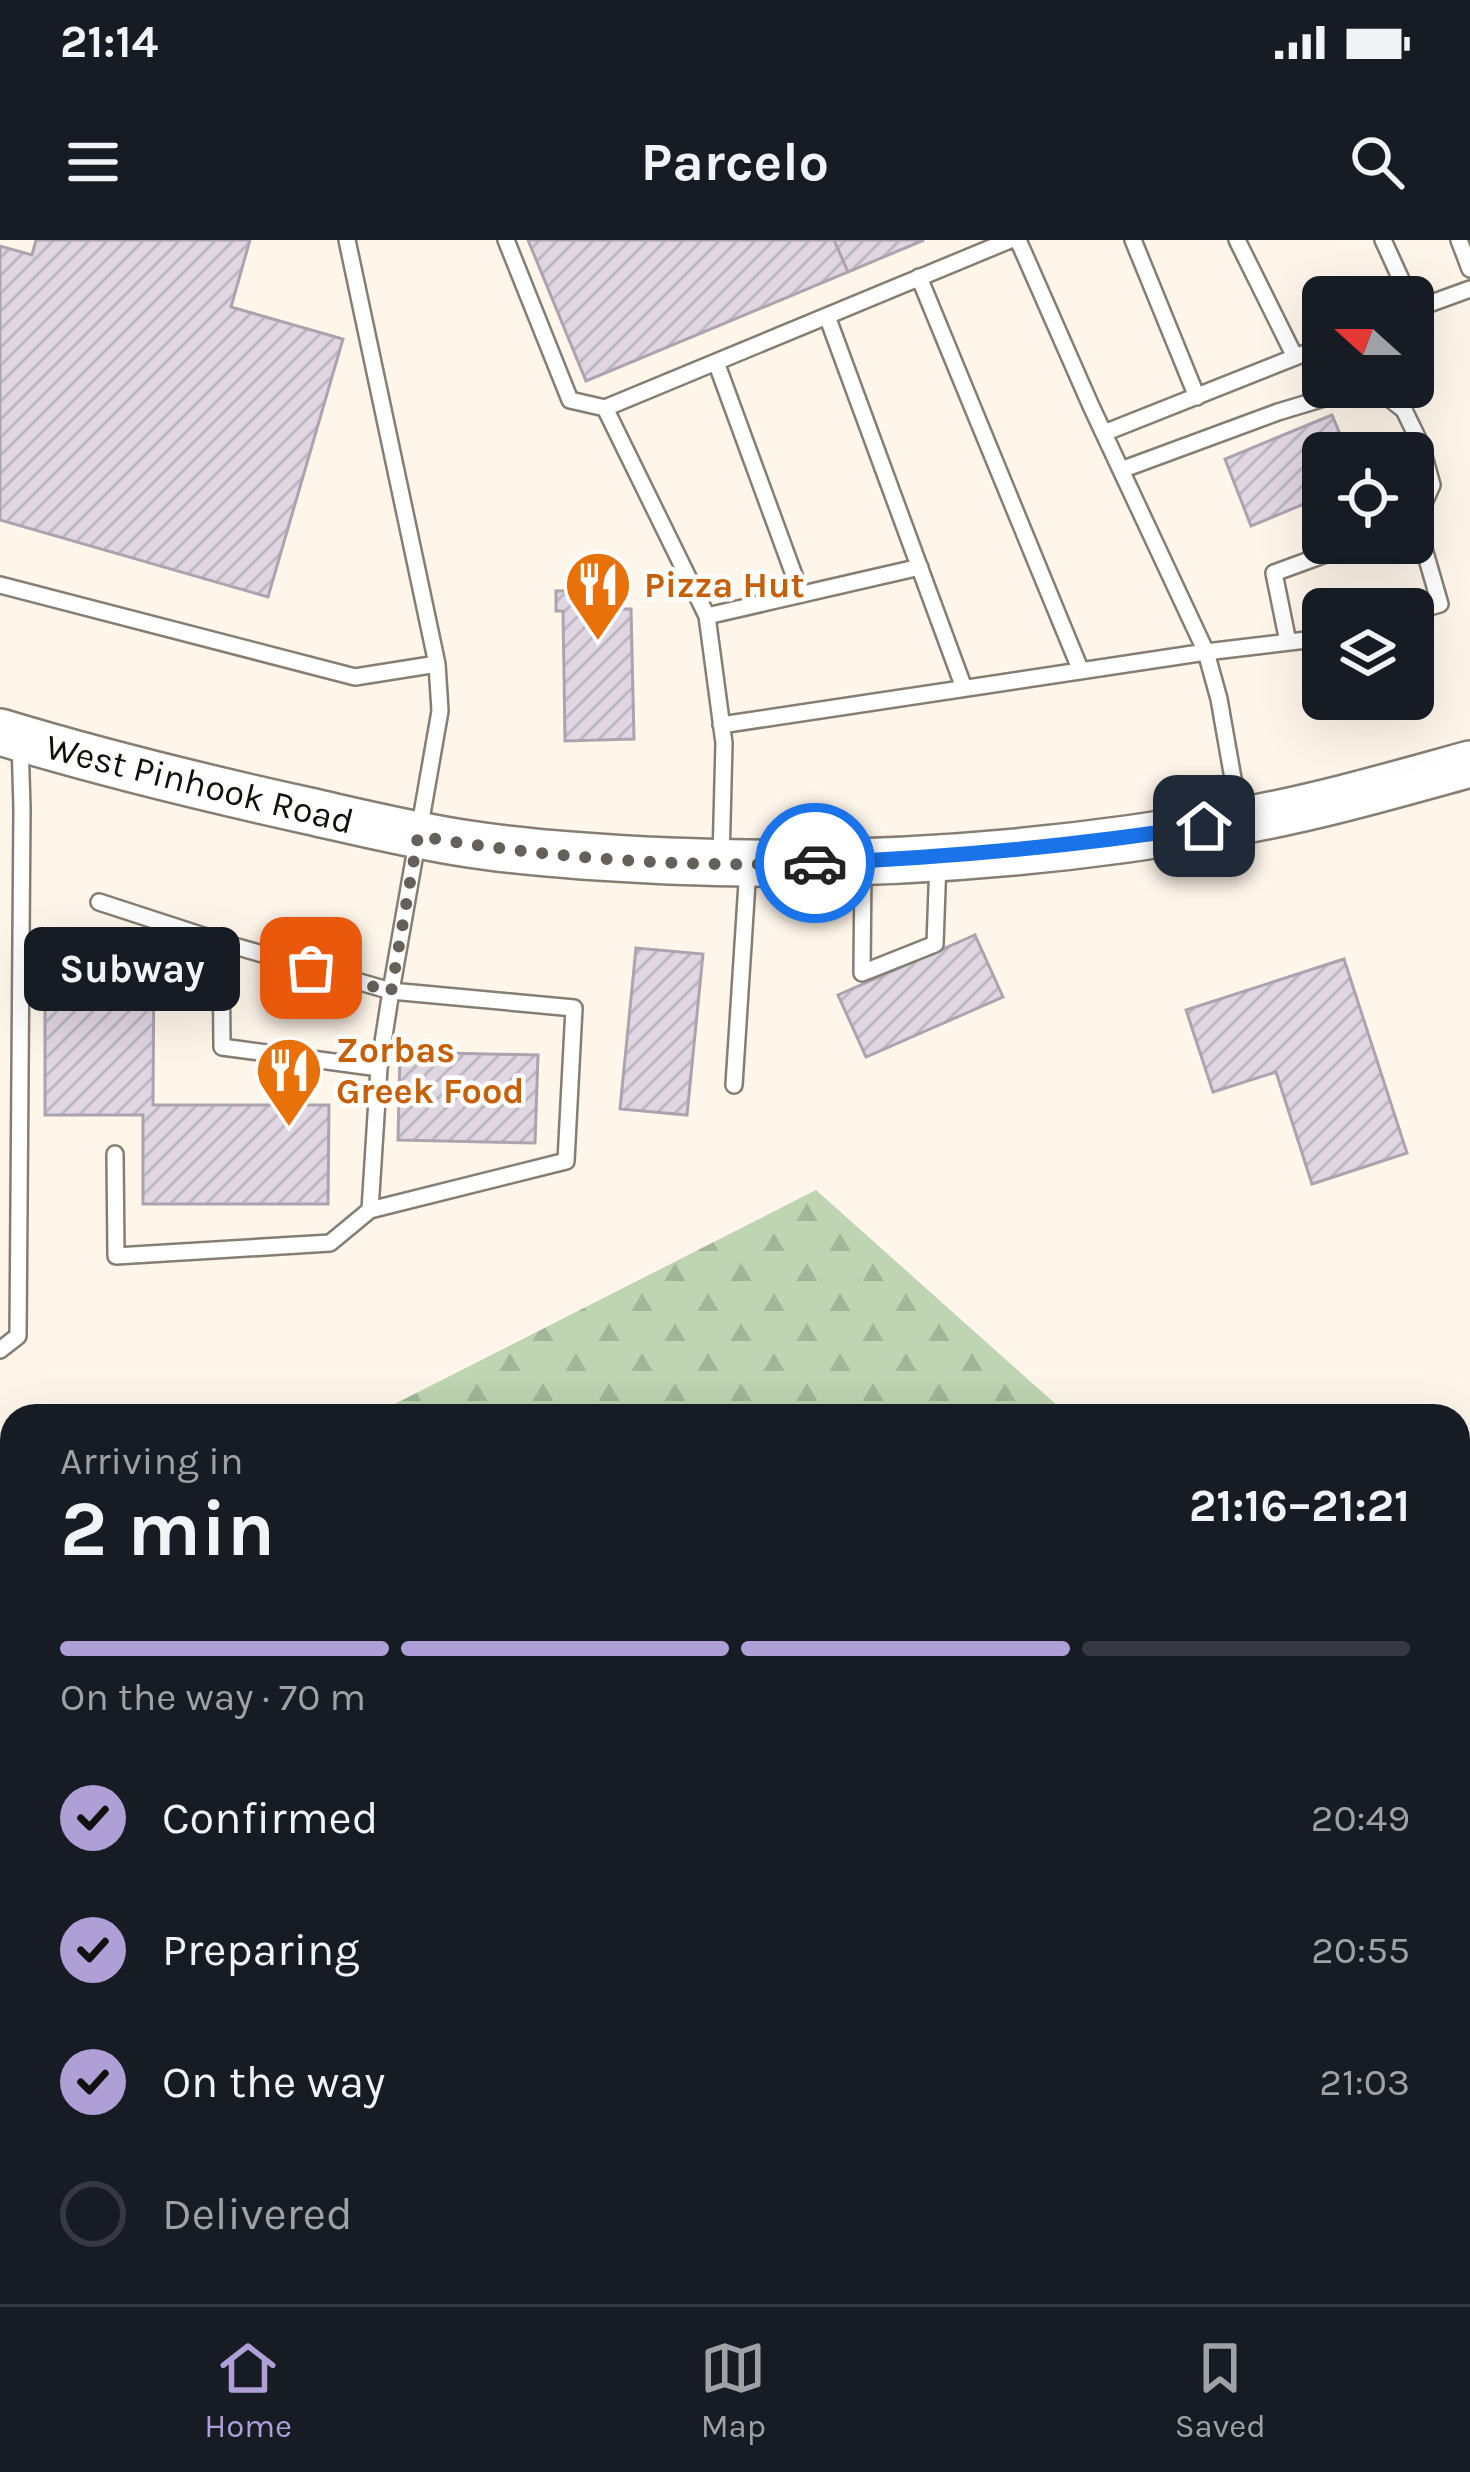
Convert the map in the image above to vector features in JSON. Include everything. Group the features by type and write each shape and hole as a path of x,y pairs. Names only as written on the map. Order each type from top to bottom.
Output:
{"main road":[{"name":"West Pinhook Road","path":"10,735 243,797 418,836 620,859 734,863 938,858 1094,843 1240,821 1470,764"}],"lane":[{"path":"347,240 437,664 440,711 379,1068 370,1210"},
{"path":"506,240 570,400 605,408 1014,240 1206,652 1240,821"},
{"path":"1133,240 1196,397"},
{"path":"1237,240 1294,358"},
{"path":"1383,240 1399,276"},
{"path":"1460,240 1470,269"},
{"path":"919,278 1082,670"},
{"path":"1434,300 1470,289"},
{"path":"827,316 964,688"},
{"path":"1104,433 1302,355"},
{"path":"716,362 801,594"},
{"path":"1121,470 1361,387 1385,395 1404,410 1415,432"},
{"path":"605,408 707,616 734,863 734,1085"},
{"path":"1288,642 1274,573 1302,563"},
{"path":"1427,564 1440,604 1434,606"},
{"path":"707,616 920,567"},
{"path":"0,585 355,676 437,664"},
{"path":"721,724 1302,640"},
{"path":"0,1350 18,1336 22,832 10,735"},
{"path":"863,861 862,973 934,944 938,858"},
{"path":"99,902 391,992 574,1008 566,1161 370,1210 331,1243 116,1256 115,1154"},
{"path":"221,942 222,1048 379,1068"}],"green space":[{"path":"816,1190 1056,1404 395,1404"}],"building":[{"path":"36,240 250,240 231,307 343,339 268,597 0,520 0,246 32,255"},
{"path":"528,240 834,240 848,272 586,381"},
{"path":"834,240 924,240 848,272"},
{"path":"1332,415 1339,432 1302,432 1302,505 1251,526 1225,459"},
{"name":"Pizza Hut","path":"617,590 617,609 631,609 634,739 565,741 563,611 556,611 556,591"},
{"path":"975,935 1003,997 866,1057 838,995"},
{"path":"636,948 703,954 687,1115 620,1109"},
{"path":"154,949 153,1105 329,1105 328,1204 143,1204 143,1115 45,1115 45,950"},
{"path":"1344,959 1407,1153 1312,1184 1276,1072 1213,1092 1186,1010"},
{"path":"400,1052 538,1055 535,1143 398,1140"}],"way so far":[{"path":"311,968 391,992 418,836 620,859 815,863"}],"place":[{"name":"Pizza Hut","path":"598,643"},
{"name":"Subway","path":"311,968"},
{"name":"Zorbas Greek Food","path":"289,1129"}],"route":[{"path":"815,863 938,858 1094,843 1204,826"}]}
